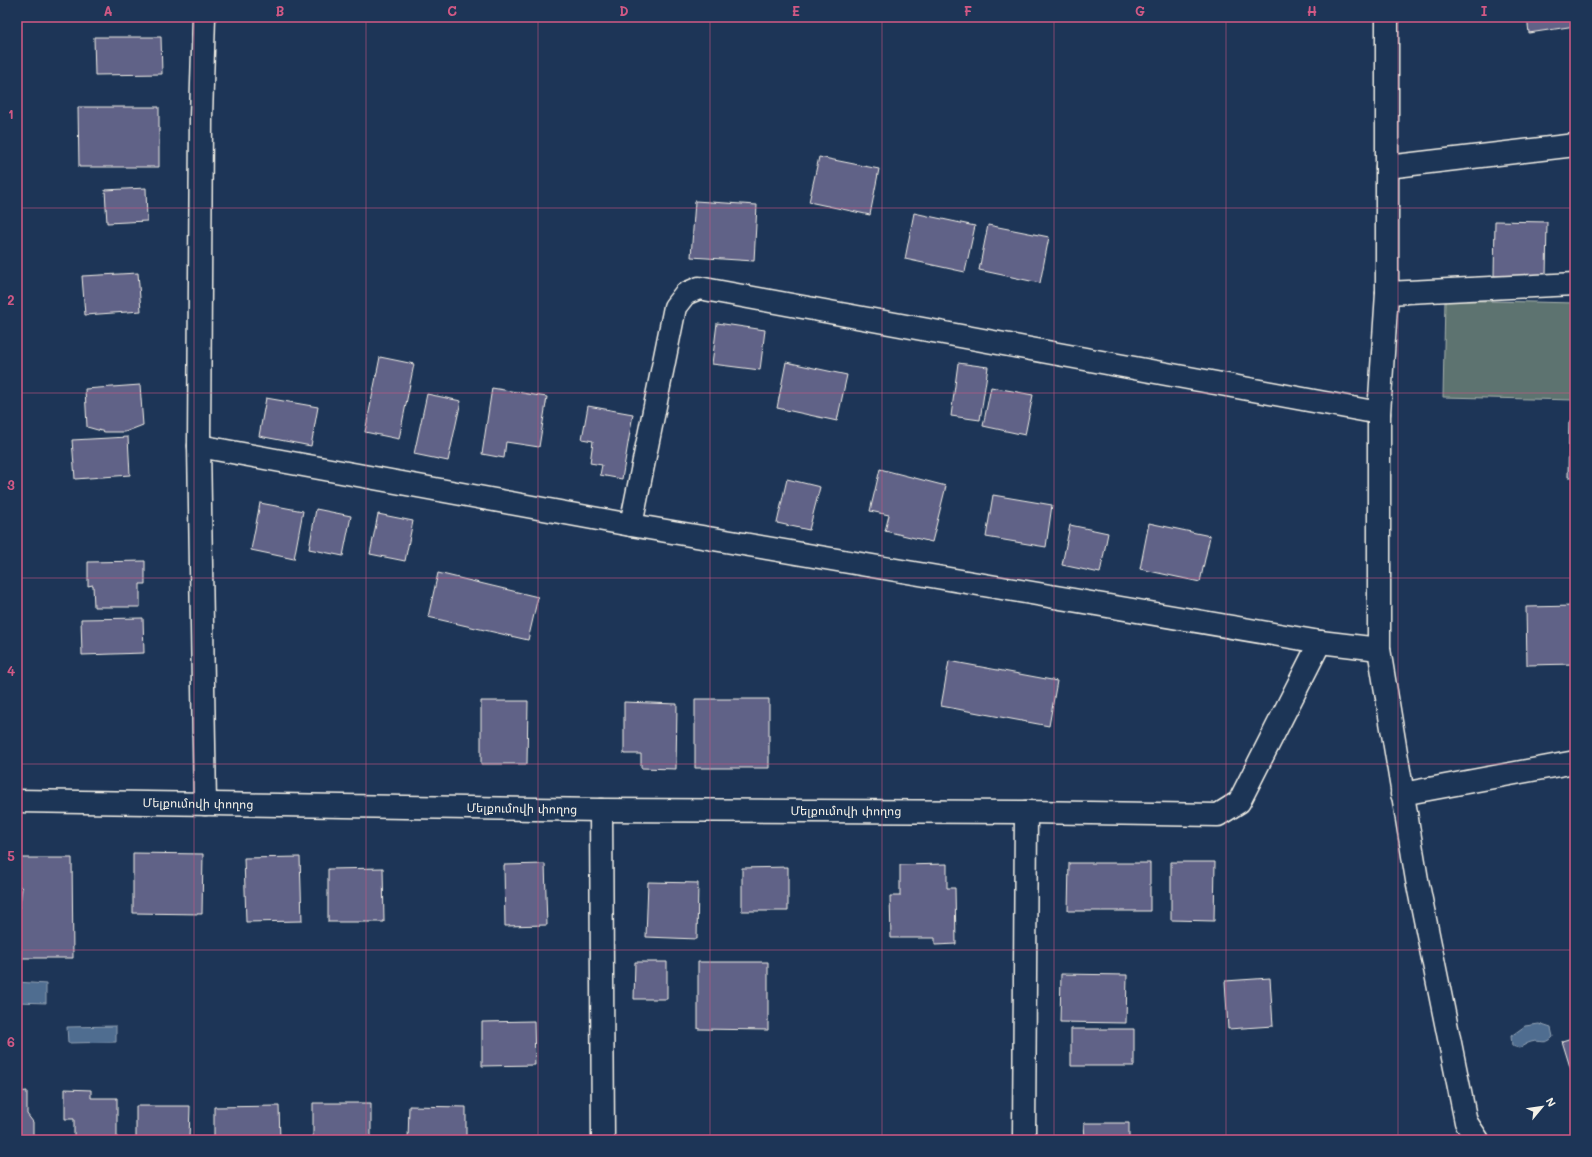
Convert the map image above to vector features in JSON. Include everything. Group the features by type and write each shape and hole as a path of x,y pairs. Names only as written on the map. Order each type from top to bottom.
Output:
{"street":[{"path":"204,17 201,116 199,446 205,804"},
{"path":"1387,17 1387,293 1379,413 1379,649 1402,794 1465,1131 1478,1140"},
{"path":"1387,167 1575,145"},
{"path":"1387,293 1575,284"},
{"path":"631,525 674,307 684,294 699,288 1379,413"},
{"path":"199,446 631,525 1320,642 1379,649"},
{"name":"Մելքումովի փողոց","path":"17,801 601,810 1026,812 1218,815 1239,802 1320,642"},
{"path":"1402,794 1575,762"},
{"path":"601,810 603,1140"},
{"path":"1024,1140 1026,812"}],"green space":[{"path":"1445,300 1575,303 1575,400 1443,397"}],"water":[{"path":"17,982 46,984 46,1003 17,1002"},
{"path":"1539,1024 1551,1028 1553,1037 1550,1040 1545,1042 1531,1042 1519,1048 1512,1046 1511,1036 1525,1026"},
{"path":"116,1026 116,1042 68,1043 67,1027"}],"building":[{"path":"1527,17 1575,17 1575,26 1529,33"},
{"path":"94,37 161,37 162,74 95,75"},
{"path":"78,107 159,107 159,167 79,167"},
{"path":"819,157 879,169 870,215 809,202"},
{"path":"146,188 147,221 107,223 105,190"},
{"path":"695,201 757,205 754,261 691,257"},
{"path":"914,213 975,226 965,272 905,259"},
{"path":"1495,221 1547,222 1546,277 1494,276"},
{"path":"988,225 1049,237 1040,283 979,270"},
{"path":"138,273 141,311 85,315 82,276"},
{"path":"717,323 765,330 760,370 712,364"},
{"path":"380,357 414,364 399,439 365,432"},
{"path":"786,362 847,375 837,421 777,408"},
{"path":"958,363 988,367 980,420 951,416"},
{"path":"140,385 143,425 125,432 105,432 87,427 85,389"},
{"path":"991,387 1033,395 1025,435 983,426"},
{"path":"492,388 547,397 539,447 506,442 504,458 482,454"},
{"path":"427,394 461,401 448,461 414,454"},
{"path":"266,398 318,407 311,446 259,436"},
{"path":"588,406 633,414 622,479 600,475 602,465 590,463 593,441 582,439"},
{"path":"1569,422 1575,422 1575,477 1568,477"},
{"path":"128,437 130,475 75,479 72,440"},
{"path":"880,469 946,486 932,542 885,531 889,515 870,511"},
{"path":"787,479 820,487 809,530 777,523"},
{"path":"993,495 1052,505 1046,547 986,537"},
{"path":"260,503 303,511 294,559 251,550"},
{"path":"316,509 351,516 343,556 309,549"},
{"path":"378,514 413,521 405,561 370,554"},
{"path":"1149,523 1210,536 1200,582 1140,569"},
{"path":"1070,525 1108,533 1100,573 1062,565"},
{"path":"145,561 145,584 140,584 140,607 94,607 93,585 88,586 88,562"},
{"path":"438,573 538,597 528,640 428,617"},
{"path":"1575,606 1575,664 1527,665 1526,607"},
{"path":"143,618 144,653 82,655 81,619"},
{"path":"949,661 1057,681 1049,726 941,706"},
{"path":"695,699 769,699 769,768 695,768"},
{"path":"481,701 528,701 527,764 481,764"},
{"path":"624,702 677,704 676,769 641,768 641,754 624,754"},
{"path":"17,703 19,703 20,755 17,756"},
{"path":"133,853 203,854 202,914 133,913"},
{"path":"300,857 302,921 246,922 244,858"},
{"path":"19,858 72,858 73,958 19,958 17,955 17,928 22,888 17,883"},
{"path":"1171,862 1215,862 1214,921 1171,920"},
{"path":"1069,863 1150,863 1150,911 1068,911"},
{"path":"545,864 547,925 505,926 504,865"},
{"path":"947,864 947,888 955,888 956,944 935,945 935,938 891,938 890,896 900,896 900,865"},
{"path":"788,867 788,911 742,911 742,868"},
{"path":"383,868 384,922 328,922 328,869"},
{"path":"648,882 698,883 697,939 646,937"},
{"path":"635,962 667,962 667,999 634,999"},
{"path":"698,962 768,962 768,1030 698,1029"},
{"path":"1061,974 1127,975 1126,1023 1060,1022"},
{"path":"1270,978 1273,1026 1228,1029 1225,981"},
{"path":"534,1021 535,1065 482,1066 482,1022"},
{"path":"1071,1029 1134,1029 1134,1066 1071,1066"},
{"path":"1575,1037 1575,1083 1562,1041"},
{"path":"65,1089 91,1090 91,1098 117,1098 117,1140 74,1140 74,1119 65,1119"},
{"path":"27,1091 27,1114 33,1122 33,1140 17,1140 17,1092"},
{"path":"313,1103 371,1103 371,1140 313,1140"},
{"path":"136,1106 190,1106 189,1140 136,1140"},
{"path":"279,1106 280,1140 214,1140 214,1107"},
{"path":"409,1106 466,1107 466,1140 408,1140"},
{"path":"1084,1123 1129,1123 1129,1140 1085,1140"}]}
